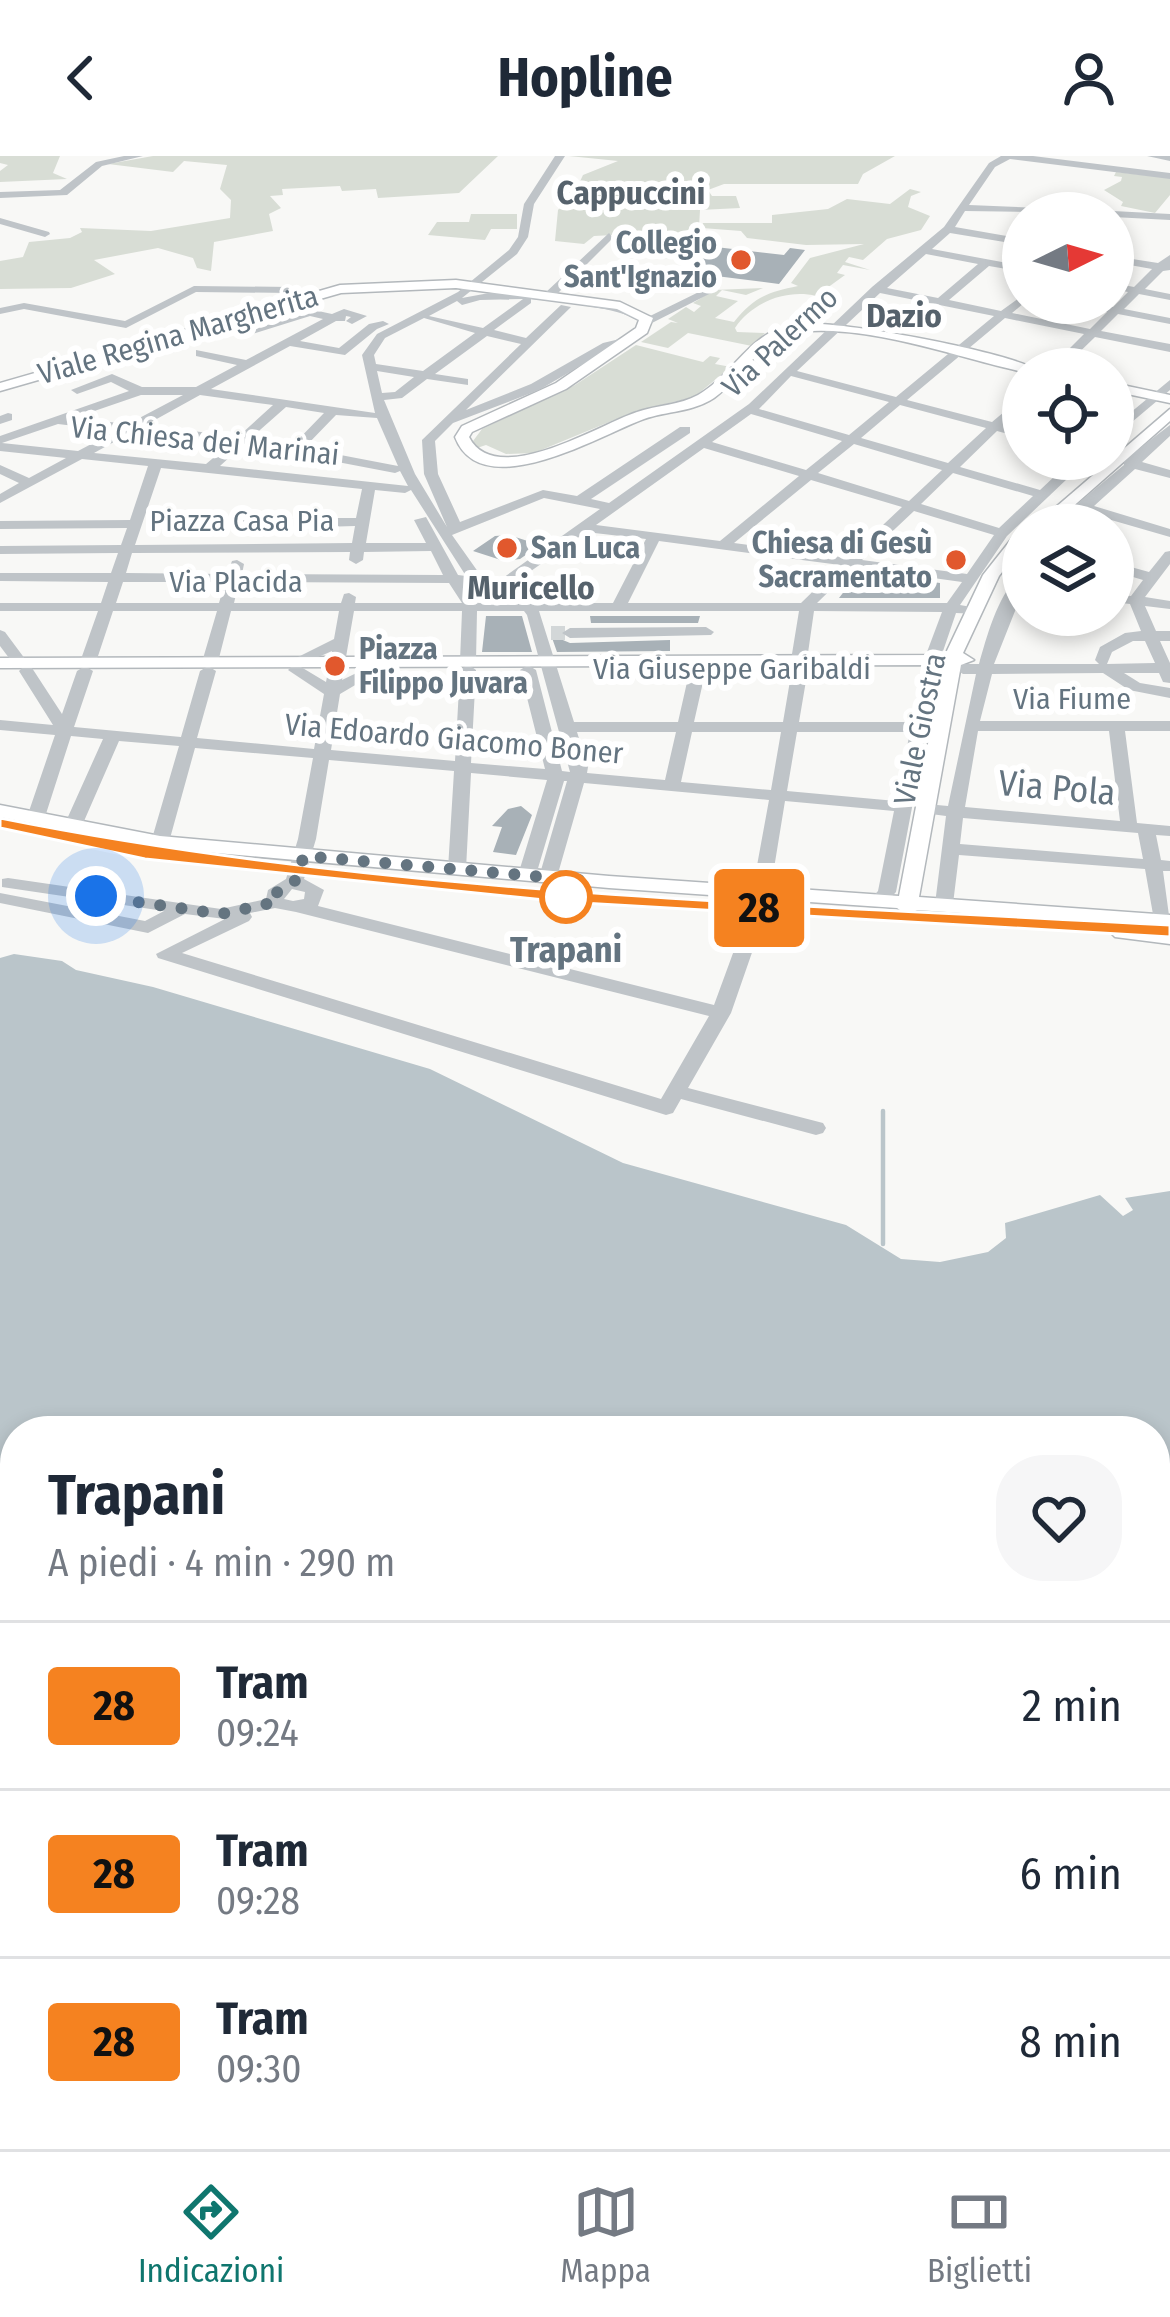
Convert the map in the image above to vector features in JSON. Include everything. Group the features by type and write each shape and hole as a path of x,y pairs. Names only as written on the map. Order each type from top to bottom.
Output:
{"main road":[{"name":"Viale Regina Margherita","path":"0,386 314,293 441,284 625,307 646,322"},
{"path":"646,322 628,341 560,386 473,426 464,433 464,444 474,453 495,459 554,454 636,417 704,398 778,333 796,328 832,328 1002,364"},
{"path":"1134,390 1167,395"},
{"path":"1134,429 1167,395"},
{"path":"1067,504 1170,413"},
{"path":"1054,504 1080,480"},
{"name":"Viale Giostra","path":"902,904 949,664 972,611 1002,561"},
{"name":"Viale Giostra","path":"902,904 948,811 949,664 1002,581"},
{"name":"Via Giuseppe Garibaldi","path":"297,666 949,664"},
{"name":"Via Giuseppe Garibaldi","path":"468,666 528,670 551,665"},
{"path":"12,667 297,666"},
{"path":"0,811 160,842 538,876 758,904 902,904 973,921 1168,926"}],"street":[{"path":"0,195 63,193 99,164 138,156"},
{"path":"538,876 579,777 545,633 530,608 480,588 420,497 384,418 368,355 384,334 467,290 503,257 520,237 525,205 557,156"},
{"path":"446,536 381,397 374,350 382,339 467,290 521,241 529,205 557,156"},
{"path":"1009,156 1170,176"},
{"name":"Via Palermo","path":"480,588 584,527 750,410 832,328 948,229 992,165 1009,156"},
{"path":"1027,156 1040,160"},
{"path":"1124,170 1132,156"},
{"path":"1152,156 1170,158"},
{"path":"964,208 1002,210"},
{"path":"1134,217 1169,224"},
{"path":"0,221 45,234"},
{"path":"948,229 1002,238"},
{"path":"548,296 609,236"},
{"path":"922,250 1002,265"},
{"path":"940,302 987,262"},
{"path":"1134,263 1167,265"},
{"path":"1136,290 1167,265"},
{"path":"0,311 24,307 125,325 159,303 200,287 235,292 291,290"},
{"path":"374,368 387,342 487,294 616,310 646,322 713,289"},
{"path":"876,289 1002,314"},
{"path":"1136,290 1170,297"},
{"path":"314,293 448,292 359,346 358,363 372,416 405,489 446,536"},
{"path":"381,397 398,395 527,301"},
{"path":"287,342 340,352 373,326 417,307"},
{"path":"446,536 429,468 428,440 565,307"},
{"path":"249,332 309,312 373,326"},
{"path":"722,546 1002,314"},
{"path":"1134,314 1170,321"},
{"path":"0,499 332,319"},
{"path":"429,319 529,342"},
{"path":"1048,324 1170,348"},
{"path":"1077,348 1101,324"},
{"path":"443,423 536,387 608,345 628,341"},
{"path":"200,353 248,364"},
{"path":"374,368 464,382"},
{"path":"788,372 1002,429"},
{"path":"77,390 112,378 140,391"},
{"path":"0,444 140,391 197,391 372,416"},
{"path":"1134,419 1167,395"},
{"path":"209,469 283,403"},
{"path":"295,450 334,410"},
{"path":"750,410 1040,494"},
{"path":"56,420 242,440 395,469"},
{"path":"276,902 166,954 666,1108 721,1013 758,904 806,607 1002,420"},
{"path":"581,500 685,430"},
{"path":"1134,459 1169,431"},
{"path":"703,443 1002,533"},
{"name":"Via Chiesa dei Marinai","path":"0,444 405,489"},
{"path":"320,480 338,458"},
{"path":"34,820 156,463"},
{"path":"1134,464 1170,475"},
{"path":"0,469 28,483"},
{"name":"Viale Giostra","path":"1030,504 1056,480"},
{"path":"1085,504 1111,480"},
{"path":"294,883 304,856 368,490"},
{"path":"446,536 543,494 611,507"},
{"name":"Piazza Casa Pia","path":"273,523 362,522"},
{"path":"1134,522 1170,533"},
{"path":"0,525 135,524"},
{"path":"584,527 968,578"},
{"name":"Viale Giostra","path":"902,904 904,807 920,727 949,664 951,608 1002,533"},
{"name":"Piazza Casa Pia","path":"0,550 358,547 446,536"},
{"path":"618,608 654,537"},
{"path":"160,842 241,548"},
{"path":"1135,600 1170,555"},
{"path":"1134,572 1152,578"},
{"path":"0,577 353,578 480,588 530,608 972,611"},
{"path":"457,869 468,666 480,588"},
{"name":"Via Palermo","path":"480,588 512,598 496,604 480,588"},
{"name":"Via Placida","path":"0,608 347,608 480,588"},
{"path":"1135,600 1170,605"},
{"path":"1135,600 1167,667"},
{"path":"672,786 712,608"},
{"name":"Viale Giostra","path":"902,904 953,849 948,811 986,664 1002,627"},
{"path":"570,633 706,632"},
{"path":"1170,636 1148,632 1114,642 1105,664 1135,687 1170,693"},
{"path":"0,635 12,667 65,730"},
{"path":"332,692 297,666 342,640"},
{"path":"332,692 372,666 342,640"},
{"name":"Via Giuseppe Garibaldi","path":"949,664 1167,667"},
{"path":"528,670 556,775 538,876"},
{"name":"Via Edoardo Giacomo Boner","path":"0,725 904,807"},
{"name":"Via Fiume","path":"973,726 1170,726"},
{"path":"1116,726 1137,828 1161,865 1168,926"},
{"path":"569,727 920,727"},
{"path":"72,828 112,735"},
{"name":"Via Pola","path":"948,811 1170,831"},
{"path":"953,849 1161,865"},
{"path":"276,902 277,890 294,883 315,890 312,902 300,907"},
{"path":"4,890 148,927 183,908 221,914 276,902 721,1013"},
{"path":"676,1091 815,1128"}],"shaded area":[{"path":"0,156 60,156 53,173 67,179 0,182 0,171 8,165 0,163"},
{"path":"153,156 498,156 459,193 378,198 376,189 282,189 283,195 270,196 281,208 269,214 273,231 214,242 211,271 197,268 193,258 158,248 94,260 115,274 71,288 0,289 0,261 23,257 29,242 70,238 82,232 80,228 151,231 230,218 231,200 220,189 227,165 184,161 173,172 108,164"},
{"path":"569,156 895,156 863,174 858,184 724,184 708,190 712,196 736,196 740,208 700,210 699,228 670,259 652,257 659,248 674,247 671,232 594,236 584,244 555,241 558,210 565,202 567,209 583,175 618,161"},
{"path":"1116,172 1170,178 1170,195 1155,213 1134,209 1134,192 1104,190 1121,181 1122,177 1114,176"},
{"path":"910,189 921,192 911,196 908,207 930,216 921,230 887,239 863,260 849,257 845,262 870,270 843,265 837,273 845,275 816,296 782,296 751,311 735,328 737,332 765,333 752,346 688,333 668,348 641,342 671,322 678,323 668,319 686,307 694,312 701,306 693,303 714,290 763,288 746,295 722,290 716,296 738,301 715,318 734,322 762,297 798,286 791,283 810,258 864,244 806,245 747,238 741,231 702,228 703,223 772,223 772,215 828,209 847,199 890,204"},
{"path":"471,214 517,214 517,229 491,229 485,240 428,235 437,222 469,222"},
{"path":"636,345 703,362 710,356 720,358 715,364 731,367 694,397 636,411 534,453 506,454 486,445 477,448 473,441 482,429 575,385"},
{"path":"14,954 62,961 76,970 153,987 430,1069 623,1163 846,1225 901,1259 940,1262 988,1252 1006,1238 1005,1223 1100,1195 1123,1216 1133,1210 1125,1198 1170,1191 1170,1416 0,1416 0,958"}],"building":[{"name":"Collegio Sant'Ignazio","path":"699,245 784,255 790,248 805,250 779,284 676,271"},
{"name":"San Luca","path":"509,535 540,545 520,559 504,561 473,551 495,536"},
{"path":"859,572 940,583 940,598 839,598"},
{"path":"486,616 522,616 532,652 482,652"},
{"path":"590,616 700,616 698,623 591,623"},
{"path":"551,635 570,643 670,640 670,651 557,652"},
{"path":"521,806 532,815 516,855 493,852 502,827 492,826 508,809"}],"waterway":[{"path":"883,1111 883,1244"}],"tunnel":[{"path":"551,633 570,633"}],"tram line":[{"path":"0,824 145,850 436,886 1170,931"},
{"name":"28","path":"0,824 145,853 548,895 1170,931"}],"place":[{"name":"Collegio Sant'Ignazio","path":"741,260"},
{"name":"San Luca","path":"507,548"},
{"name":"Chiesa di Gesù Sacramentato","path":"956,560"},
{"name":"Piazza Filippo Juvara","path":"335,666"},
{"name":"Trapani","path":"566,897"}],"district":[{"name":"Cappuccini","path":"631,193"},
{"name":"Dazio","path":"904,316"},
{"name":"Muricello","path":"531,588"}],"route":[{"path":"96,896 221,914 240,911 276,902 274,894 294,883 304,856 579,880 566,897"}]}
